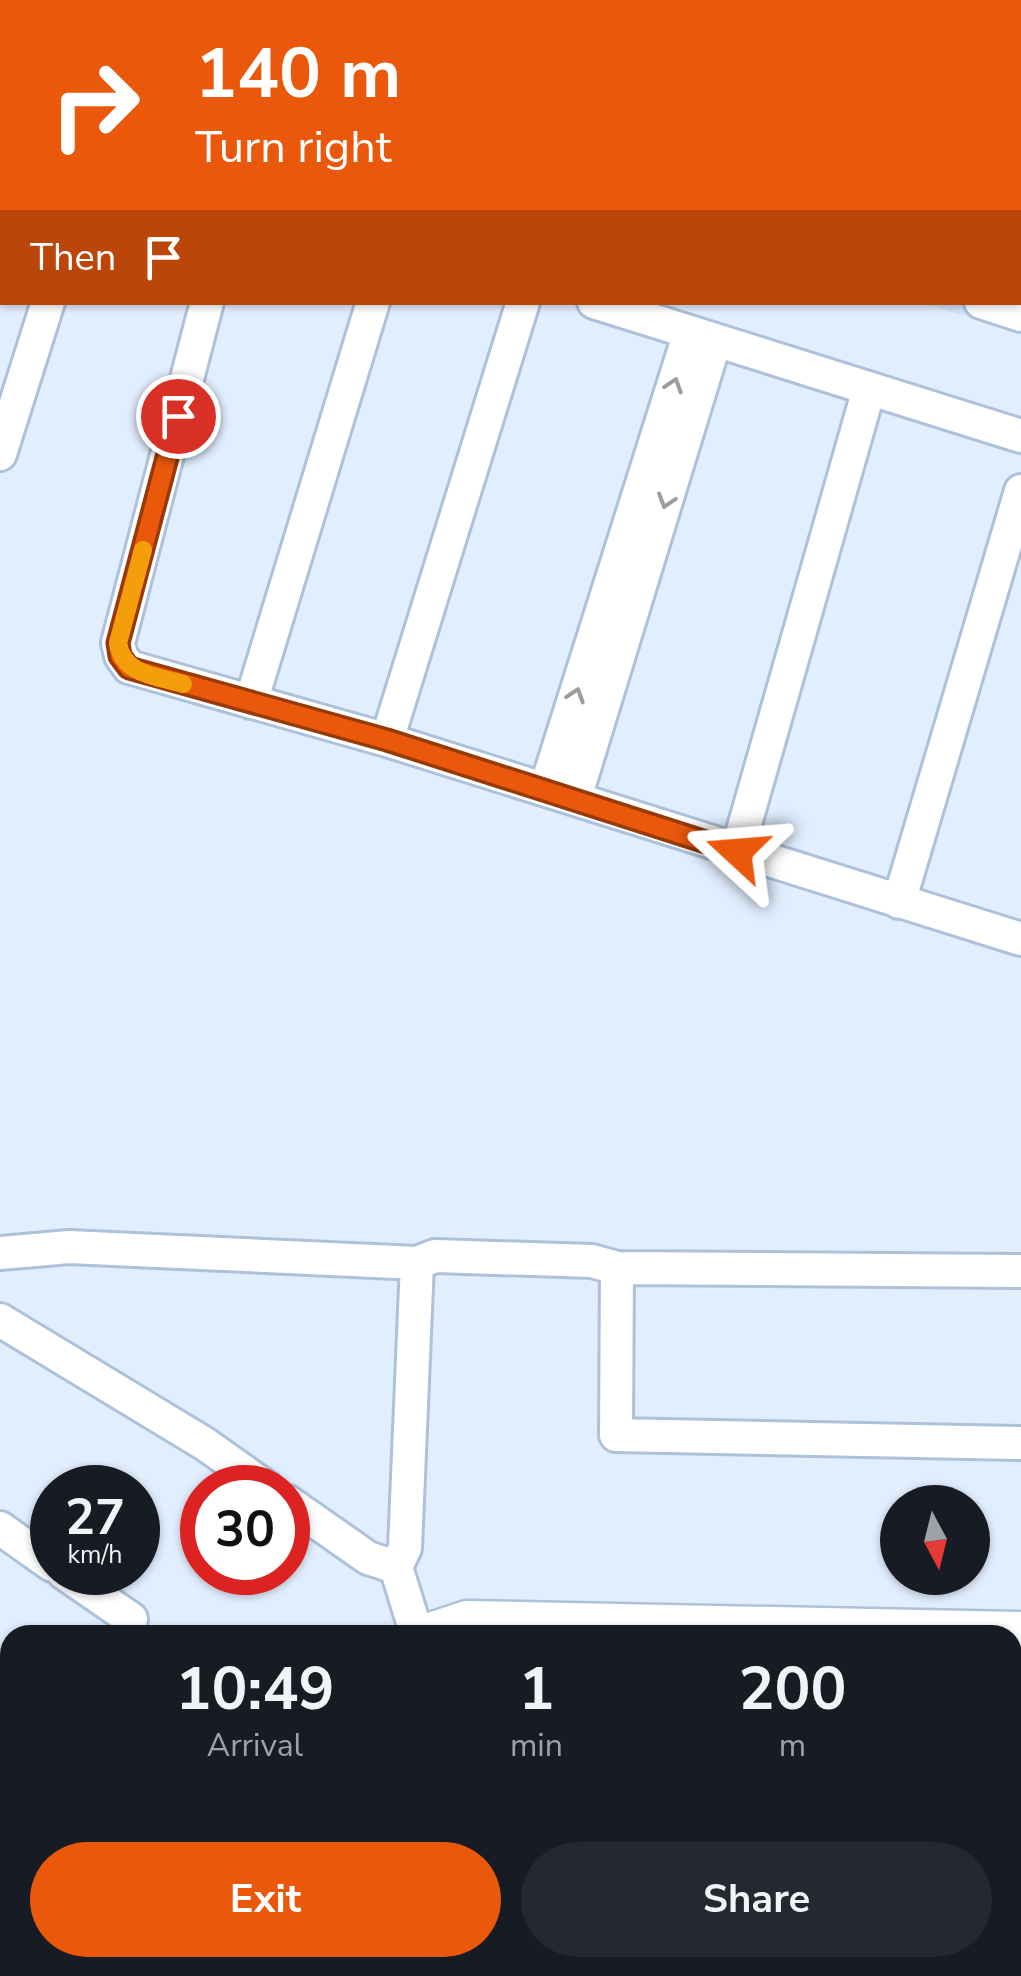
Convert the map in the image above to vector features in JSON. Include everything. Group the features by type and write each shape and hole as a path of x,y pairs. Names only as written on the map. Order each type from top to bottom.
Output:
{"street":[{"path":"0,454 47,305"},
{"path":"206,305 118,643 120,656 129,668 387,740 1021,939"},
{"path":"251,702 373,305"},
{"path":"387,740 522,305"},
{"path":"603,305 1021,436"},
{"path":"991,305 1021,314"},
{"path":"561,793 702,337"},
{"path":"737,852 869,389"},
{"path":"900,902 1021,491"},
{"path":"0,1253 68,1248 416,1263 435,1256 592,1261 617,1268 1021,1271"},
{"path":"416,1263 405,1548 396,1566 417,1625"},
{"path":"617,1268 616,1435 1021,1443"},
{"path":"0,1320 234,1465"},
{"path":"310,1517 368,1558 396,1566"},
{"path":"0,1528 30,1549"},
{"path":"92,1595 129,1625"},
{"path":"452,1625 467,1620 580,1625"}],"shaded area":[{"path":"930,305 1021,305 1021,332"}],"slow traffic":[{"path":"143,550 118,643 120,656 129,668 183,684"}],"route":[{"path":"178,416 118,643 120,656 129,668 546,788 737,852"}]}
